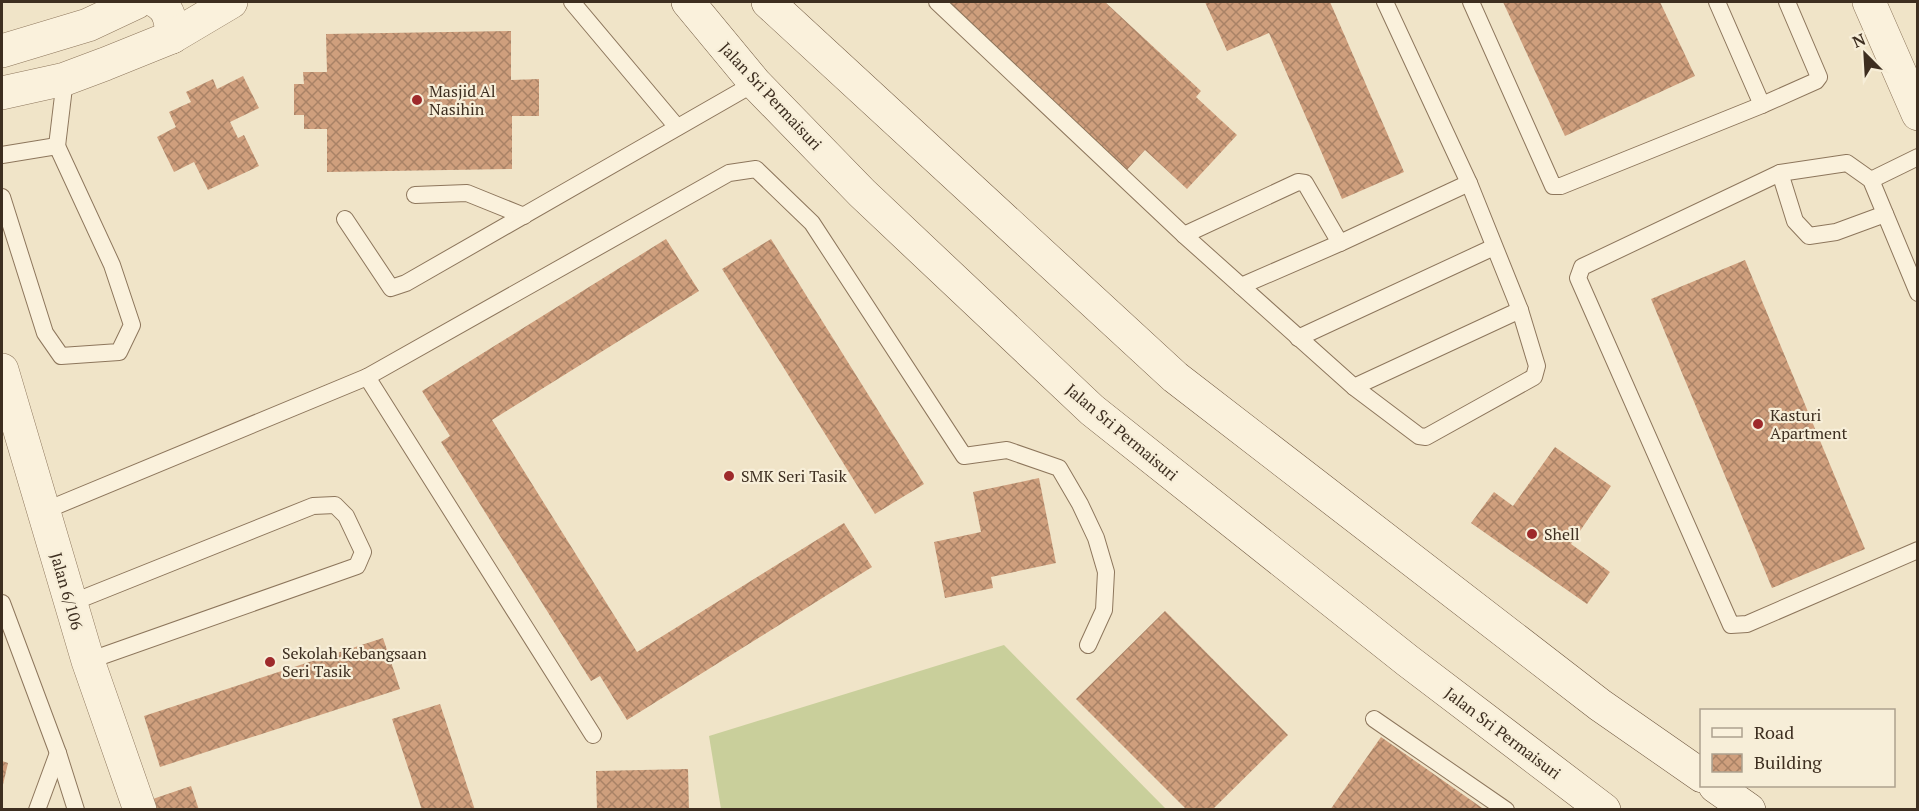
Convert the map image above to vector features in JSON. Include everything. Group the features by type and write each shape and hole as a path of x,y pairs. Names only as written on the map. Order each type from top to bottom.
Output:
{"main road":[{"path":"2,51 88,25 137,2"},
{"path":"158,2 168,12 172,36"},
{"path":"2,93 65,79 172,36 231,2"},
{"name":"Jalan Sri Permaisuri","path":"688,2 755,83 862,193 1092,410 1408,662 1605,810"},
{"path":"768,2 1175,377 1600,705 1700,775"},
{"path":"1869,2 1917,114"},
{"name":"Jalan 6/106","path":"2,370 88,662 140,810"},
{"path":"1716,787 1749,810"}],"lane":[{"path":"572,2 677,127"},
{"path":"937,2 1184,235 1298,338 1354,387 1419,436 1426,436 1534,377 1537,366 1520,310 1469,183 1385,2"},
{"path":"1471,2 1553,186 1561,186 1816,81 1819,77 1786,2"},
{"path":"1717,2 1762,105"},
{"path":"2,197 45,333 61,356 119,352 132,325 112,265 57,146 65,79"},
{"path":"345,219 391,288 406,283 755,83"},
{"path":"2,155 57,146"},
{"path":"1871,180 1917,157"},
{"path":"1917,293 1871,180 1847,163 1780,173 1582,267 1578,278 1731,625 1746,624 1917,550"},
{"path":"44,511 367,377 729,173 756,169 812,223 964,456 1007,450 1059,468 1096,538 1106,572 1104,610 1088,645"},
{"path":"1780,173 1795,221 1809,236 1836,232 1885,214"},
{"path":"1184,235 1298,182 1305,183 1315,197 1340,243"},
{"path":"1241,286 1469,183"},
{"path":"415,195 467,194 524,216"},
{"path":"1298,338 1494,247"},
{"path":"1354,387 1520,310"},
{"path":"367,377 593,735"},
{"path":"71,603 313,506 335,505 346,516 363,552 357,566 88,662"},
{"path":"2,603 58,753 76,810"},
{"path":"1374,719 1506,810"},
{"path":"37,810 58,753"}],"green space":[{"path":"1004,645 1166,809 721,809 709,736"}],"building":[{"path":"948,2 1105,2 1201,91 1196,97 1237,135 1187,189 1145,150 1126,171"},
{"path":"1205,2 1330,2 1404,172 1342,199 1269,33 1227,51"},
{"path":"1503,2 1660,2 1695,76 1565,136"},
{"name":"Masjid Al Nasihin","path":"511,31 511,80 539,79 539,116 512,116 512,169 327,172 327,129 304,129 304,115 294,115 294,84 304,84 303,72 327,72 326,34"},
{"path":"243,76 259,108 230,122 238,138 244,135 259,166 208,190 194,162 174,172 157,137 176,127 169,112 191,102 186,92 213,79 217,89"},
{"path":"666,239 699,291 492,420 637,652 844,523 872,567 627,720 600,676 591,681 441,442 450,436 422,391"},
{"path":"771,239 924,484 875,514 722,269"},
{"name":"Kasturi Apartment","path":"1745,260 1865,549 1772,588 1651,299"},
{"name":"Shell","path":"1555,447 1611,486 1571,544 1610,572 1587,604 1471,523 1494,492 1513,506"},
{"path":"1039,478 1056,563 991,577 993,588 945,598 934,542 981,532 973,492"},
{"path":"1165,611 1288,735 1212,810 1187,810 1076,699"},
{"path":"383,638 400,689 160,767 144,716"},
{"path":"440,704 475,810 422,810 392,719"},
{"path":"1381,737 1485,810 1330,810"},
{"path":"2,761 8,763 2,789"},
{"path":"688,769 689,810 597,810 596,771"},
{"path":"191,786 199,810 146,810 144,802"}],"place":[{"name":"Masjid Al Nasihin","path":"417,100"},
{"name":"Kasturi Apartment","path":"1758,424"},
{"name":"SMK Seri Tasik","path":"729,476"},
{"name":"Shell","path":"1532,534"},
{"name":"Sekolah Kebangsaan Seri Tasik","path":"270,662"}]}
